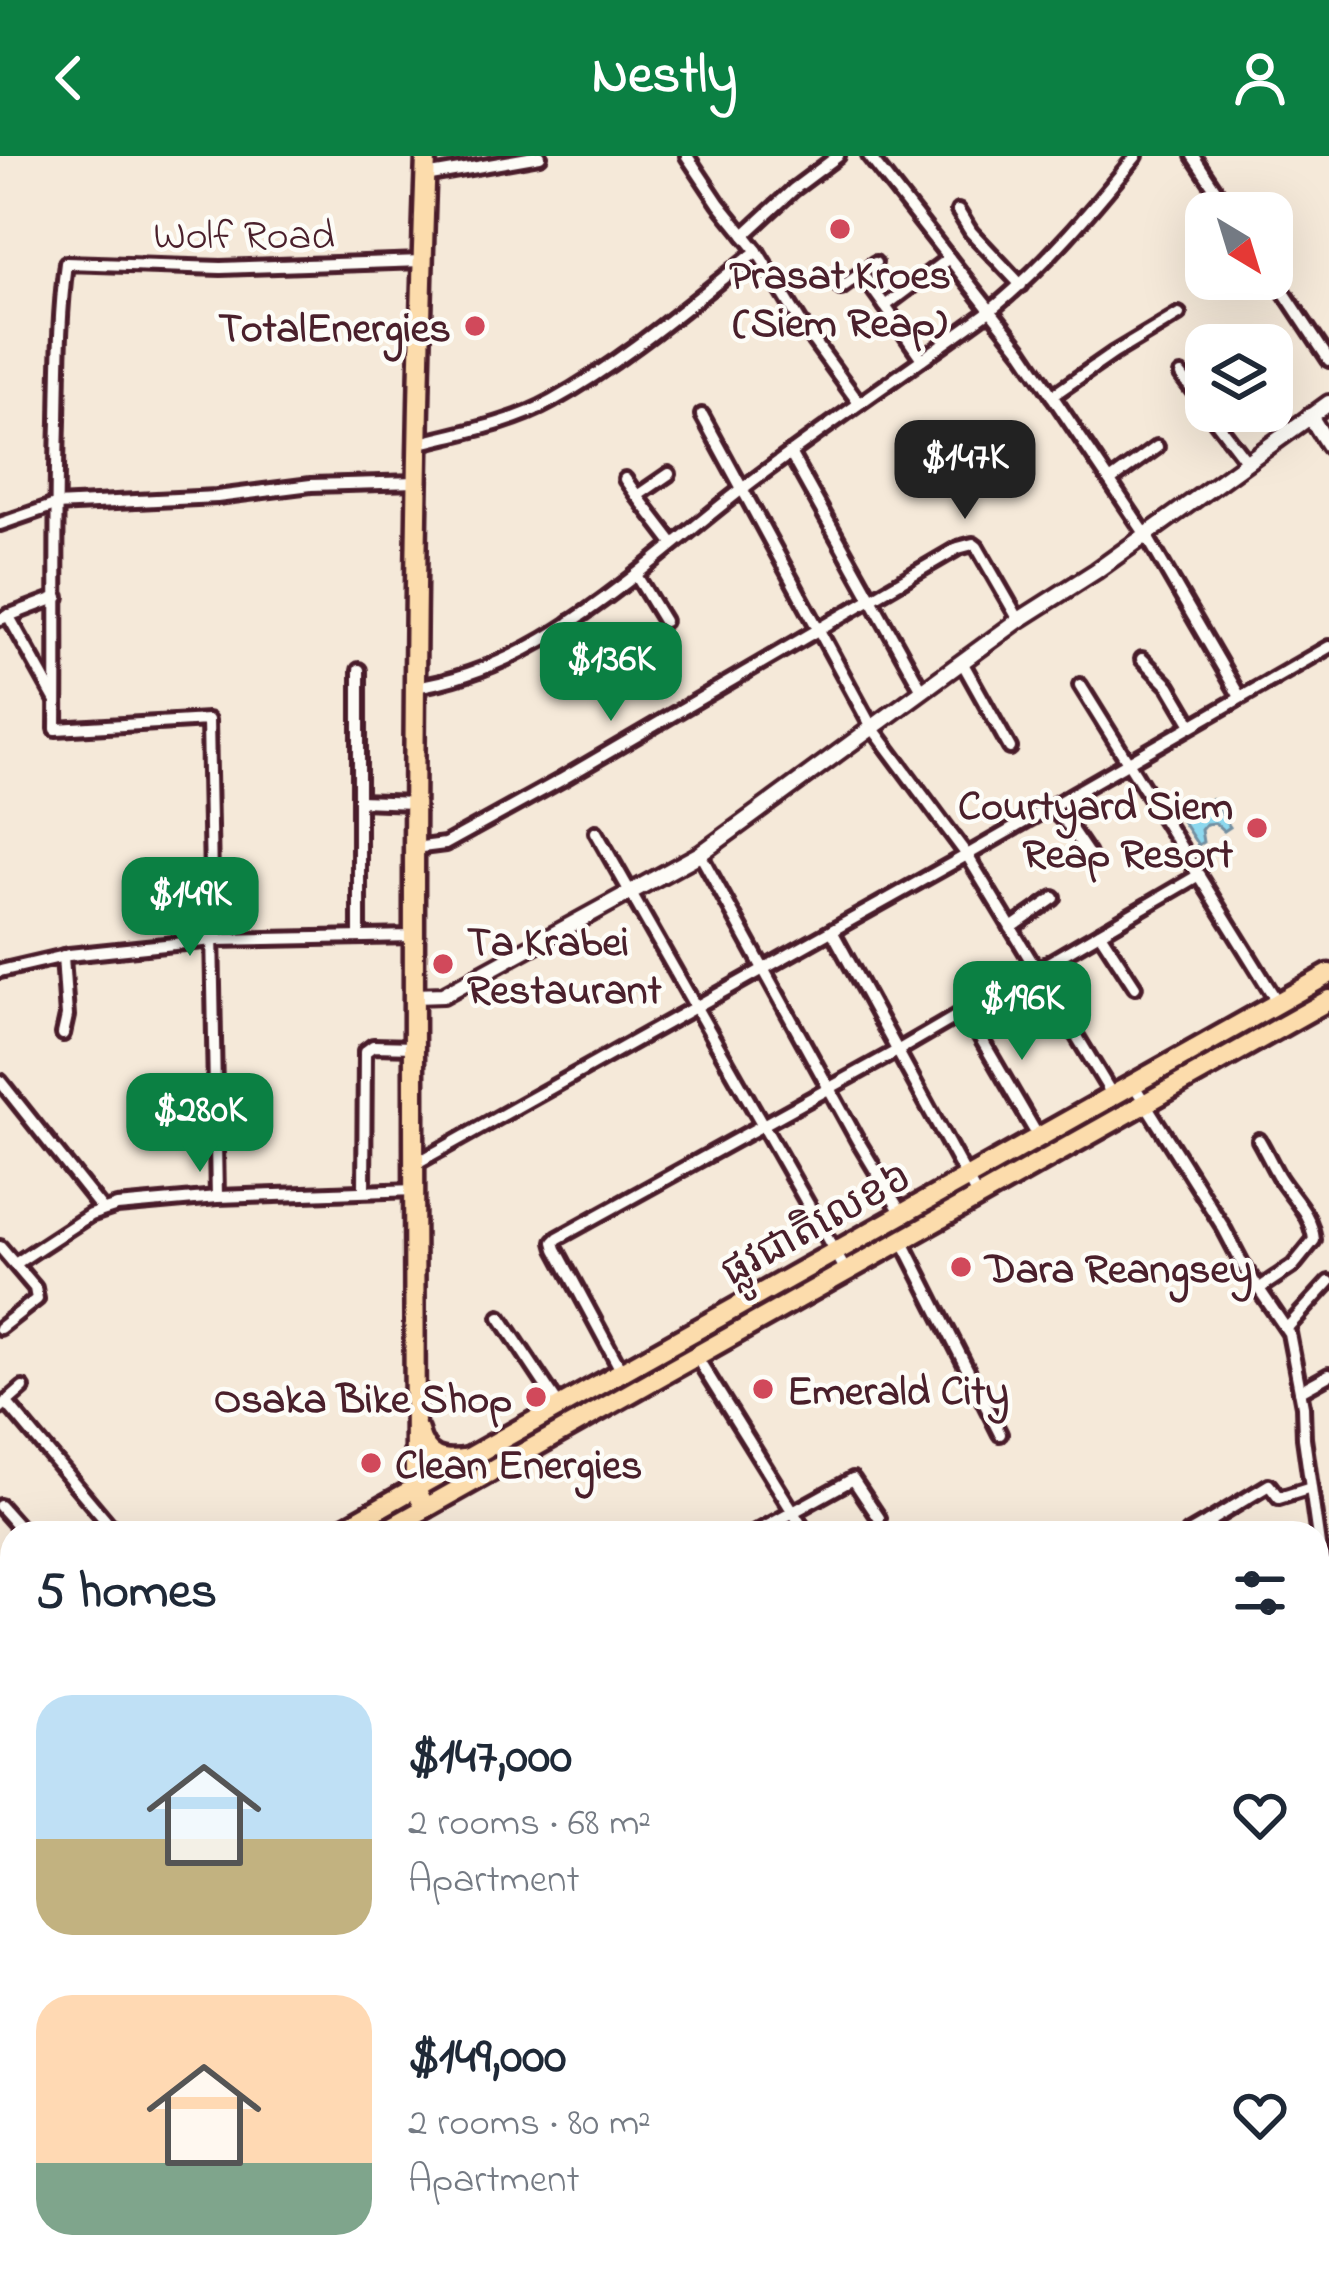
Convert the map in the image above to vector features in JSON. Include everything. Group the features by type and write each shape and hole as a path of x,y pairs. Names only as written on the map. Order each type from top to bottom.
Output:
{"main road":[{"path":"425,166 414,848 415,1488 426,1508"},
{"name":"ផ្លូវជាតិលេខ៦","path":"356,1521 1329,974"},
{"name":"ផ្លូវជាតិលេខ៦","path":"408,1521 1329,1000"},
{"path":"415,1417 421,1441 437,1458 450,1462 469,1458"}],"street":[{"path":"425,166 540,156"},
{"path":"687,156 859,403"},
{"path":"744,235 838,156"},
{"path":"868,156 991,310 1052,396 1146,535 1240,698"},
{"path":"414,687 446,682 520,650 571,622 636,575 743,488 1021,285 1077,228 1136,156"},
{"path":"1193,156 1218,192"},
{"path":"958,211 971,232 1021,285"},
{"path":"418,444 500,423 550,403 634,348 757,251"},
{"path":"885,306 949,258"},
{"name":"Wolf Road","path":"55,505 60,308 66,263 221,268 422,261"},
{"path":"842,288 875,262"},
{"path":"862,274 922,359"},
{"path":"1289,300 1329,360"},
{"path":"1052,396 1179,314"},
{"path":"1181,375 1185,380"},
{"path":"415,996 443,995 700,854 1019,620 1329,403"},
{"path":"703,415 872,726 967,855 1113,1096"},
{"path":"1310,416 1329,446"},
{"path":"1224,432 1247,462"},
{"path":"1110,481 1157,447"},
{"path":"790,453 922,690"},
{"path":"638,496 669,474"},
{"path":"625,478 673,543"},
{"path":"0,524 55,505 217,497 311,485 417,482"},
{"path":"55,505 56,729 208,720 218,1197"},
{"path":"414,848 445,844 958,548 973,544 1019,620"},
{"path":"636,575 664,622"},
{"path":"56,702 4,617 58,597"},
{"path":"571,622 603,675"},
{"path":"415,1164 1329,646"},
{"path":"1142,658 1163,678 1192,725"},
{"path":"962,662 1010,748"},
{"path":"359,670 359,937"},
{"path":"1080,685 1278,1003"},
{"path":"360,802 414,803"},
{"path":"1050,807 1088,854"},
{"path":"596,832 846,1271"},
{"path":"700,854 902,1214"},
{"path":"622,1372 554,1241 897,1051 1199,874"},
{"path":"1011,928 1054,898"},
{"path":"832,931 978,1198"},
{"path":"1100,933 1135,987"},
{"path":"0,971 63,956 213,940 415,936"},
{"path":"63,956 67,1016 63,1034"},
{"path":"964,1011 1039,1138"},
{"path":"364,1190 365,1052 373,1046 415,1047"},
{"path":"0,1081 103,1210"},
{"path":"1133,1084 1244,1267 1287,1328 1300,1391 1316,1521"},
{"path":"1259,1140 1304,1210 1314,1240 1293,1266 1260,1288"},
{"path":"15,1264 90,1215 117,1206 415,1190"},
{"path":"902,1240 1000,1434"},
{"path":"0,1247 35,1288 37,1299 0,1328"},
{"path":"1287,1328 1329,1282"},
{"path":"500,1317 560,1407"},
{"path":"696,1356 799,1521"},
{"path":"1300,1391 1329,1375"},
{"path":"23,1388 3,1405 105,1521"},
{"path":"777,1521 853,1479 879,1518"},
{"path":"1221,1521 1269,1485 1279,1498 1311,1488"},
{"path":"386,1504 392,1521"}],"water":[{"path":"1211,799 1230,827 1224,831 1215,823 1206,824 1201,830 1203,842 1198,845 1182,821 1192,820"}],"place":[{"name":"Prasat Kroes (Siem Reap)","path":"840,229"},
{"name":"TotalEnergies","path":"475,326"},
{"name":"Courtyard Siem Reap Resort","path":"1257,828"},
{"name":"Ta Krabei Restaurant","path":"443,964"},
{"name":"Dara Reangsey","path":"961,1267"},
{"name":"Emerald City","path":"763,1389"},
{"name":"Osaka Bike Shop","path":"536,1397"},
{"name":"Clean Energies","path":"371,1463"}]}
